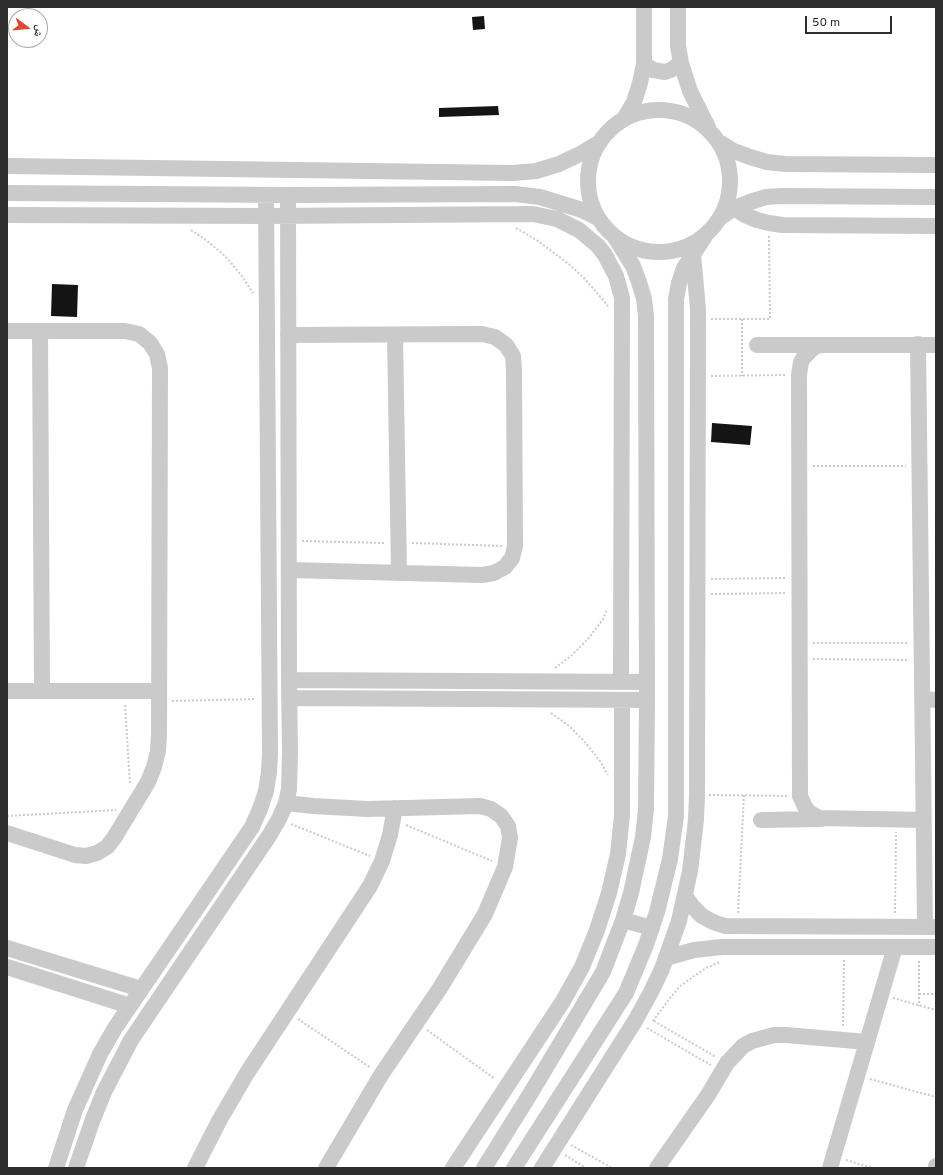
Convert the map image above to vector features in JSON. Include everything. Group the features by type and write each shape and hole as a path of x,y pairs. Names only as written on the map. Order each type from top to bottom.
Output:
{"street":[{"path":"624,119 634,102 644,64 644,7"},
{"path":"514,1168 626,993 652,928 668,866 676,816 676,305 679,283 684,268 705,236 720,218 726,206 730,180 729,166 725,154 699,112 690,91 681,63 678,46 678,7"},
{"path":"644,64 653,70 665,72 681,63"},
{"path":"705,236 687,246 666,252 652,252 625,244 614,236 598,218 588,187 589,172 593,156 600,142 607,133 624,119 650,110 676,112 689,116 701,123 715,137 734,151 768,162 785,164 936,165"},
{"path":"7,166 513,174 536,171 559,164 600,142"},
{"path":"7,193 266,195 515,194 540,197 582,210 598,218"},
{"path":"56,1168 75,1110 100,1054 141,989 252,827 266,791 269,772 269,698 266,195"},
{"path":"76,1168 93,1119 117,1065 131,1040 265,843 279,819 286,803 290,772 288,570 288,195"},
{"path":"720,218 734,208 766,197 936,197"},
{"path":"734,208 745,215 769,224 936,226"},
{"path":"7,214 266,216 533,214 557,219 568,224 589,238 598,246 611,265 622,298 622,682"},
{"path":"484,1168 603,972 623,920 638,865 646,809 646,316 644,298 639,282 630,260 614,236"},
{"path":"542,1168 635,1021 651,992 666,958 686,896 694,846 697,795 698,320 693,254"},
{"path":"7,330 125,331 139,334 150,342 157,354 160,368 159,696 158,751 154,767 148,782 107,847 97,853 86,856 75,855 7,833"},
{"path":"40,331 42,691"},
{"path":"288,336 482,334 495,337 506,345 513,356 514,370 515,546 512,558 505,567 494,573 288,570"},
{"path":"395,335 399,572"},
{"path":"686,896 697,911 713,922 725,926 930,927 923,820 929,700 921,660 918,344"},
{"path":"757,345 936,344"},
{"path":"819,345 804,357 801,362 799,375 800,796 809,812 819,818 826,819"},
{"path":"268,623 289,622"},
{"path":"289,680 647,682"},
{"path":"7,691 124,691 159,696"},
{"path":"289,698 647,700"},
{"path":"453,1168 563,1001 582,966 597,930 609,893 618,854 622,815 622,700"},
{"path":"286,803 394,814 480,806 491,809 501,816 508,826 510,838 505,867 485,914 440,988 381,1075 326,1168"},
{"path":"195,1168 219,1121 247,1073 370,886 382,861 390,835 394,814"},
{"path":"761,820 923,820"},
{"path":"623,920 652,928"},
{"path":"666,958 694,950 722,947 936,947"},
{"path":"832,1162 895,947"},
{"path":"7,948 141,989"},
{"path":"7,967 130,1006"},
{"path":"657,1168 708,1095 725,1067 743,1046 763,1037 774,1035 867,1042"},
{"path":"100,1054 117,1065"},
{"path":"509,1082 532,1091"}],"path":[{"path":"698,320 770,319 769,224"},
{"path":"514,228 538,241 570,265 598,294 622,327"},
{"path":"190,229 225,256 242,276 256,298"},
{"path":"742,319 742,376"},
{"path":"697,376 799,375"},
{"path":"800,466 919,466"},
{"path":"697,587 800,585"},
{"path":"697,587 800,585"},
{"path":"551,670 571,656 588,639 603,619 608,608"},
{"path":"800,643 921,643"},
{"path":"800,659 921,660"},
{"path":"124,691 130,785"},
{"path":"159,696 269,698"},
{"path":"548,711 568,725 585,742 600,761 609,777"},
{"path":"697,795 800,796"},
{"path":"737,926 744,795"},
{"path":"7,816 132,809"},
{"path":"394,814 505,867"},
{"path":"279,819 382,861"},
{"path":"895,926 896,820"},
{"path":"842,1040 844,947"},
{"path":"918,947 919,1006"},
{"path":"720,962 706,968 680,986 654,1021 725,1067"},
{"path":"881,994 936,1010"},
{"path":"919,994 936,994"},
{"path":"287,1012 381,1075"},
{"path":"635,1021 725,1067"},
{"path":"416,1023 509,1082"},
{"path":"857,1076 936,1097"},
{"path":"558,1144 586,1168"},
{"path":"558,1144 612,1168"},
{"path":"832,1162 872,1168"}],"building":[{"path":"484,16 485,29 473,30 472,17"},
{"path":"498,106 499,115 439,117 439,108"},
{"path":"52,284 78,285 77,317 51,316"},
{"path":"712,423 752,426 750,445 711,442"}]}
